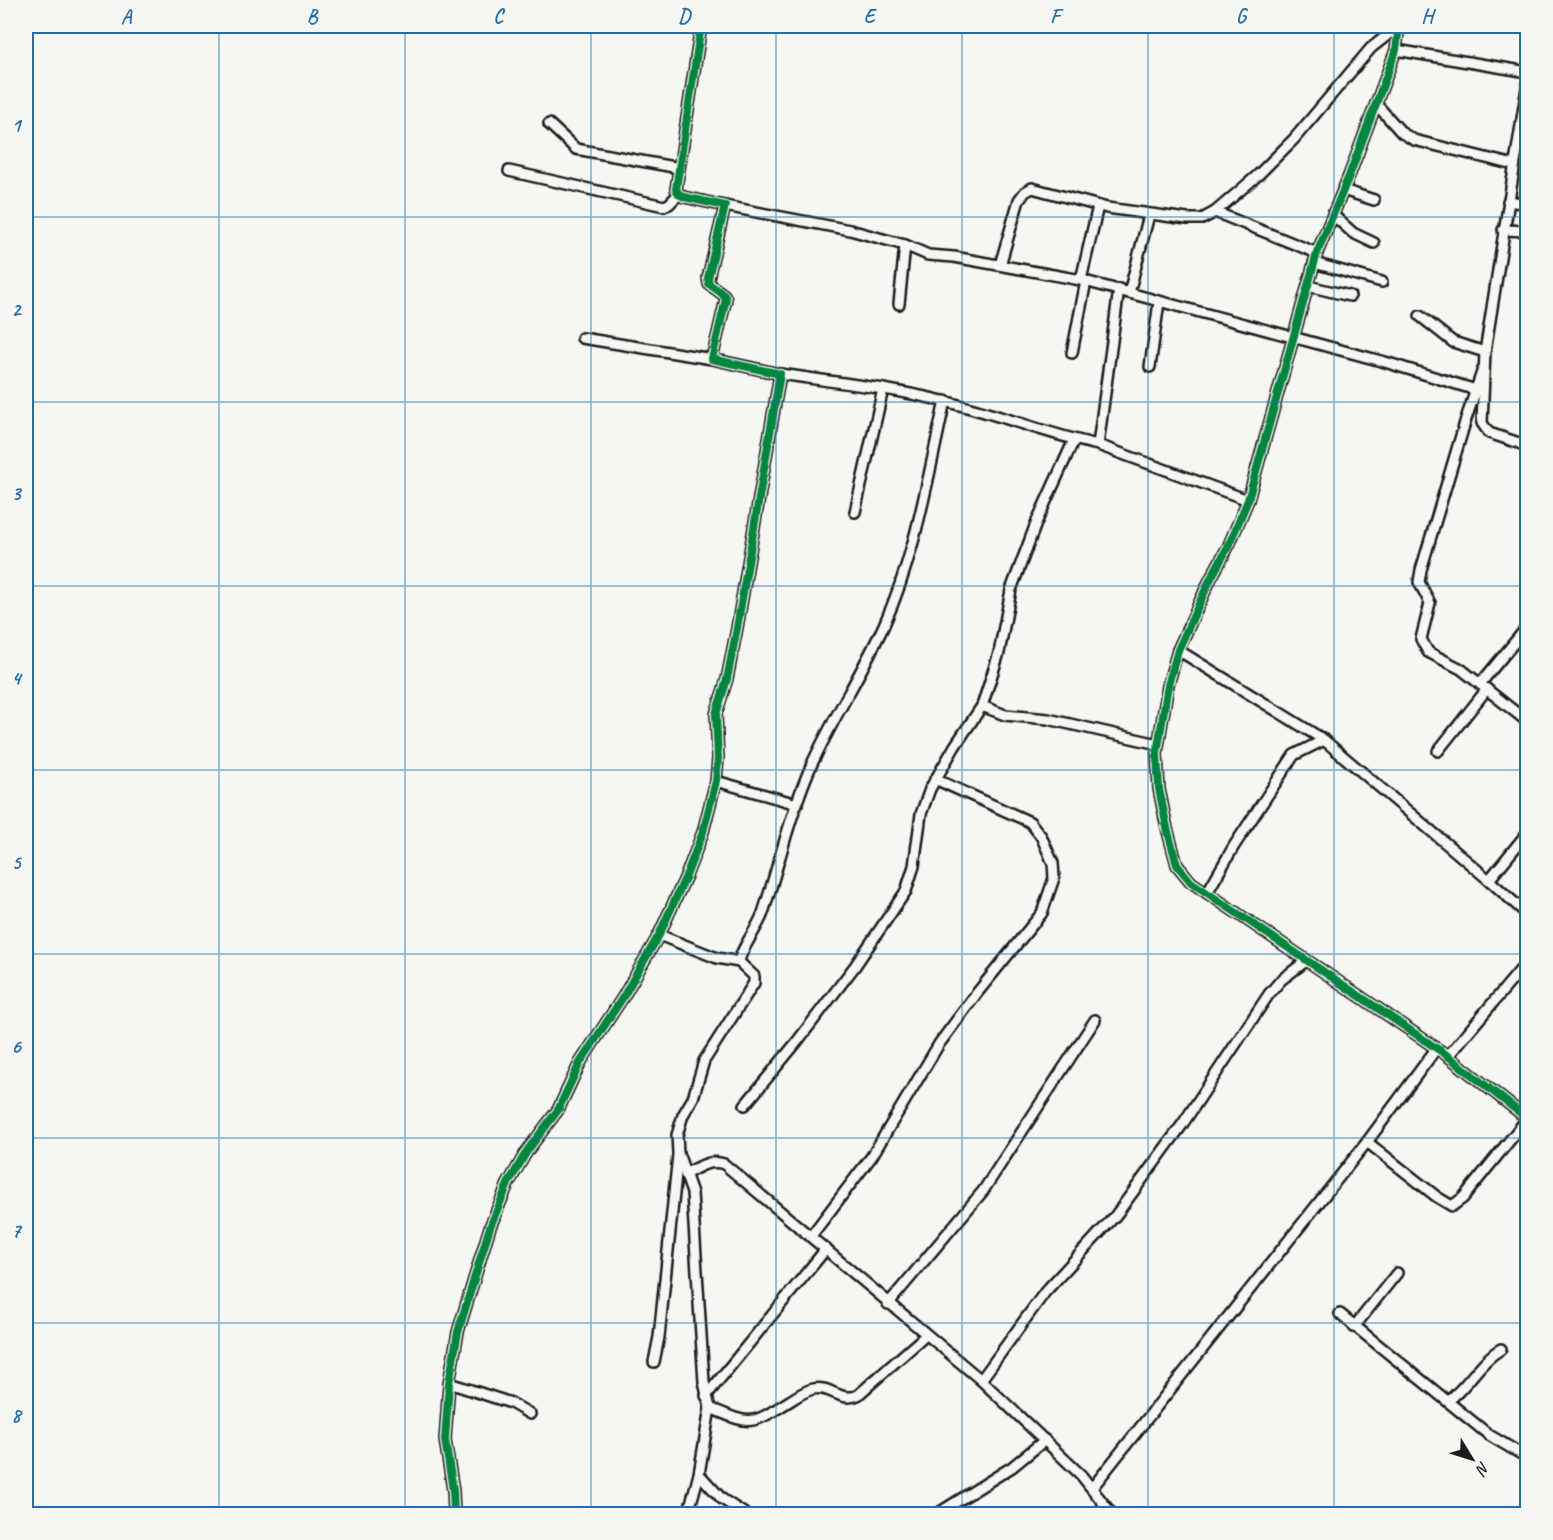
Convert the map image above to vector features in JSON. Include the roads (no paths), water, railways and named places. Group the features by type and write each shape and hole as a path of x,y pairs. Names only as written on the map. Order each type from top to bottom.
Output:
{"street":[{"path":"701,26 676,189 679,194 725,206 850,230 905,245 928,255 1000,265 1119,289 1476,390"},
{"path":"1367,1142 1437,1197 1452,1206 1463,1198 1527,1119 1448,1056 1191,882 1177,865 1167,828 1159,789 1157,753 1168,685 1178,650 1229,545 1248,500 1315,258 1396,50 1399,26"},
{"path":"1000,265 1019,200 1025,192 1032,188 1098,206 1149,215 1202,219 1215,212 1258,175 1294,139 1371,48 1399,26"},
{"path":"1396,50 1527,72"},
{"path":"1527,81 1485,352 1482,423 1489,433 1527,448"},
{"path":"1376,104 1402,133 1414,140 1514,165"},
{"path":"549,123 576,149 679,168"},
{"path":"509,171 664,207 679,194"},
{"path":"1343,190 1374,200"},
{"path":"1508,201 1527,204"},
{"path":"712,359 726,299 709,284 708,278 725,206"},
{"path":"1072,353 1098,206"},
{"path":"1215,212 1315,258 1382,282"},
{"path":"1129,292 1149,215"},
{"path":"1333,215 1353,233 1374,243"},
{"path":"1503,230 1527,231"},
{"path":"899,304 905,245"},
{"path":"1308,286 1350,296"},
{"path":"1098,445 1119,289"},
{"path":"1150,367 1159,302"},
{"path":"1420,316 1453,342 1485,352"},
{"path":"582,338 712,359 780,375 883,389 945,401 1074,440 1098,445 1248,500"},
{"path":"1484,369 1466,419 1419,582 1430,603 1421,634 1423,645 1428,652 1461,669 1527,722"},
{"path":"454,1515 453,1490 445,1440 449,1383 458,1332 490,1227 508,1184 527,1151 558,1110 580,1063 659,935 703,832 716,782 718,758 716,714 738,628 780,375"},
{"path":"855,512 883,389"},
{"path":"739,962 762,916 781,848 811,767 884,624 915,538 945,401"},
{"path":"745,1105 855,966 906,891 914,866 921,814 935,779 982,706 999,653 1011,590 1037,520 1074,440"},
{"path":"1438,752 1527,626"},
{"path":"1178,650 1323,740 1489,880 1527,915"},
{"path":"982,706 1005,715 1048,719 1158,744"},
{"path":"1207,893 1233,846 1294,755 1323,740"},
{"path":"811,1236 873,1156 939,1044 1041,913 1054,878 1053,863 1036,828 1030,822 935,779"},
{"path":"716,782 797,804"},
{"path":"1489,880 1527,832"},
{"path":"654,1362 659,1337 678,1153 677,1135 683,1115 693,1098 704,1061 754,983 754,976 739,962 717,958 659,935"},
{"path":"981,1380 1045,1292 1116,1215 1182,1125 1269,994 1281,980 1306,961"},
{"path":"1448,1056 1527,961"},
{"path":"888,1304 983,1191 1095,1020"},
{"path":"1092,1488 1367,1142 1436,1048"},
{"path":"678,1153 687,1173 692,1193 706,1396 710,1408 699,1474 688,1515"},
{"path":"687,1173 707,1163 717,1161 724,1164 981,1380 1092,1488 1112,1515"},
{"path":"706,1396 826,1249"},
{"path":"1354,1327 1397,1273"},
{"path":"1340,1314 1490,1435 1527,1458"},
{"path":"710,1408 738,1419 751,1421 764,1417 803,1393 816,1388 850,1399 858,1395 926,1335"},
{"path":"1448,1401 1462,1390 1492,1354 1501,1349"},
{"path":"449,1383 511,1403 530,1414"},
{"path":"937,1515 1012,1467 1045,1440"},
{"path":"699,1474 722,1499 745,1515"}]}
